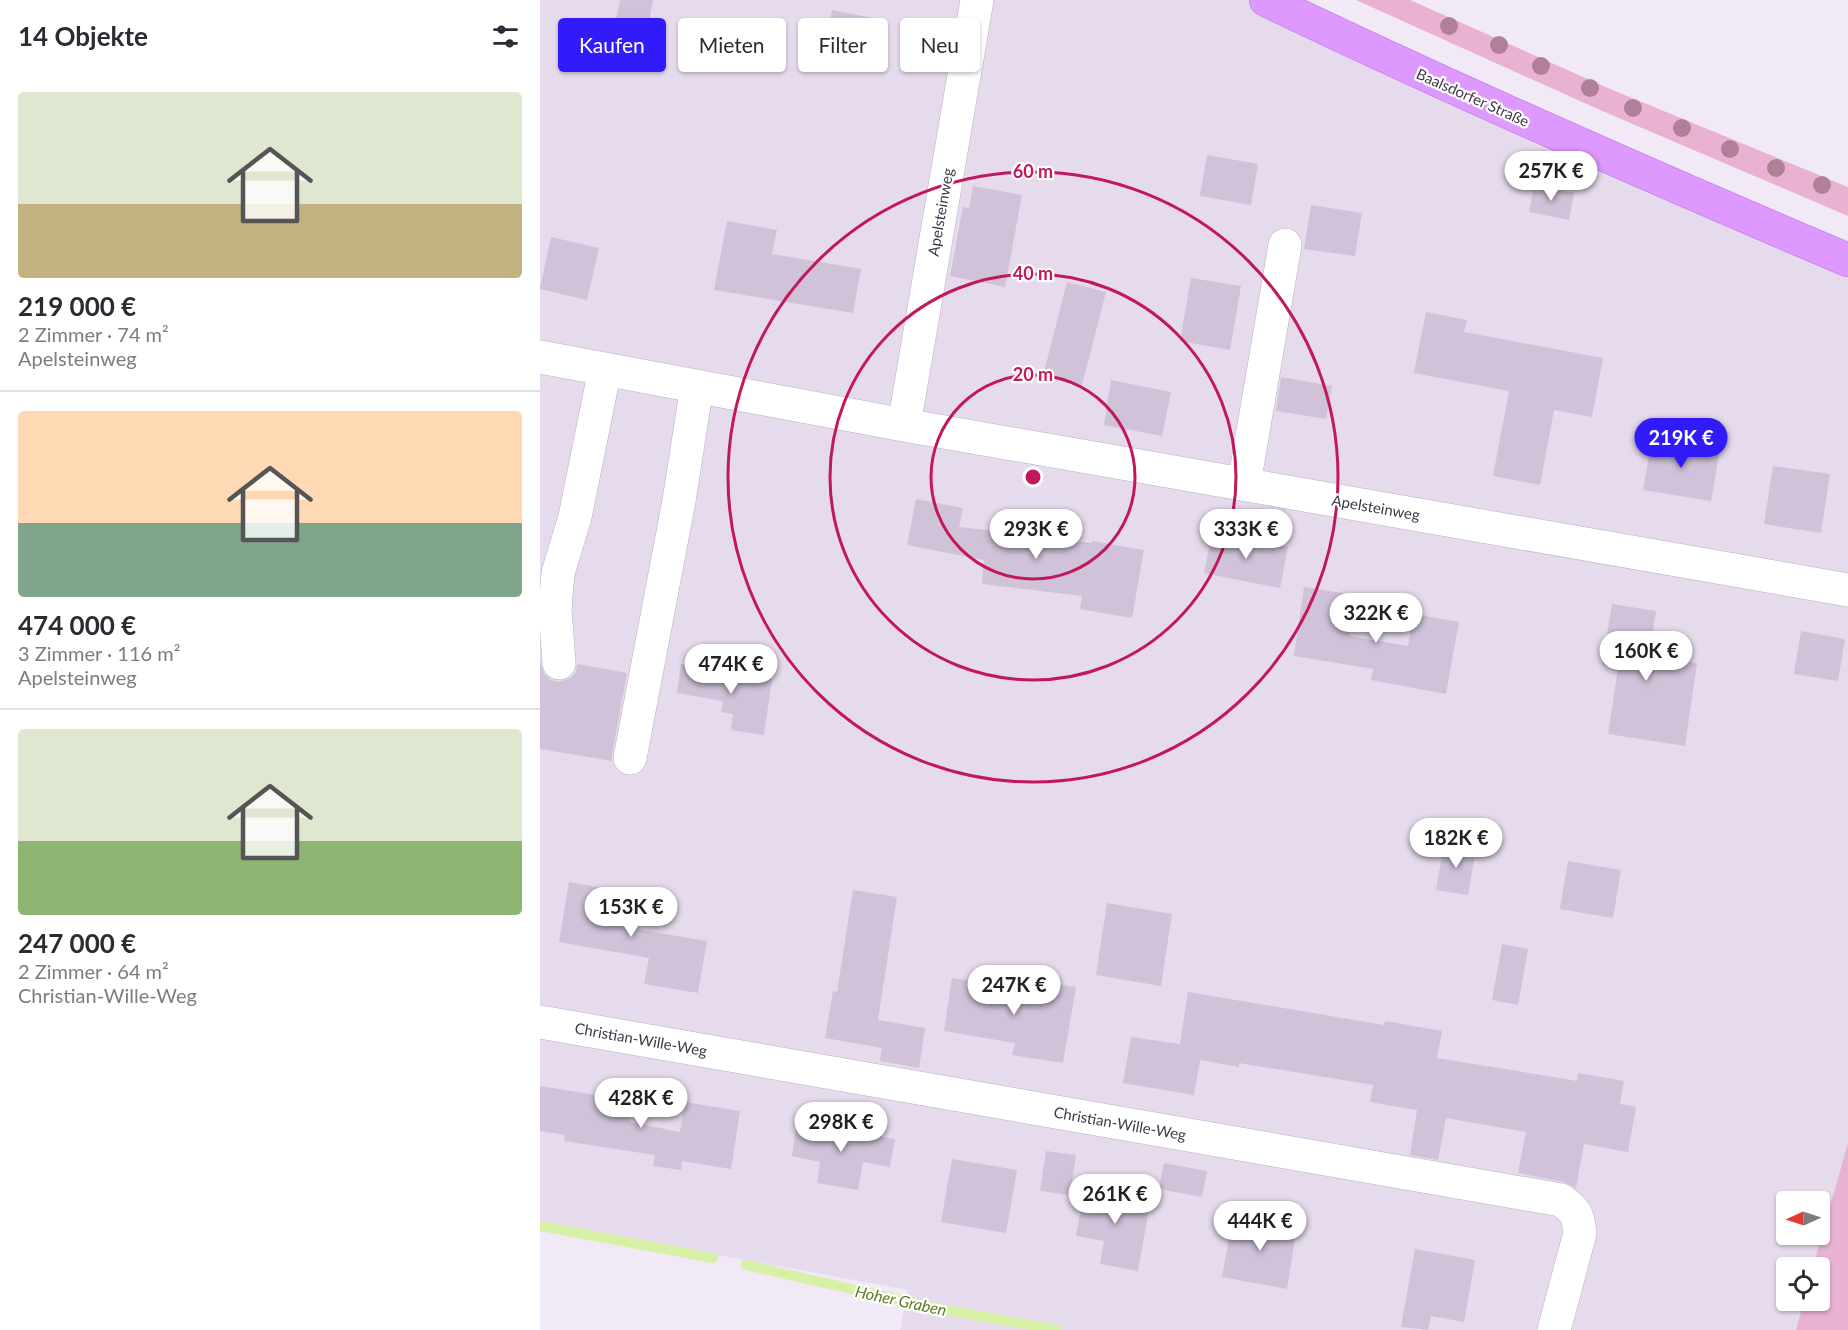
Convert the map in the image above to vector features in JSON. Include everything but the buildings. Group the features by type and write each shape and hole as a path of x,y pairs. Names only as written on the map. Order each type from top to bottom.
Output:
{"main road":[{"name":"Baalsdorfer Straße","path":"1266,0 1397,63 1848,260"}],"street":[{"name":"Apelsteinweg","path":"904,425 977,0"},
{"path":"1244,484 1284,245"},
{"name":"Apelsteinweg","path":"540,357 904,425 1848,590"},
{"path":"558,663 555,609 558,573 575,517 605,369"},
{"path":"630,758 679,501 697,386"},
{"name":"Christian-Wille-Weg","path":"540,1022 1561,1200 1578,1216 1580,1233 1554,1330"}],"shaded area":[{"path":"540,0 1266,0 1848,260 1848,1330 900,1330 908,1290 540,1222"},
{"path":"1356,0 1410,0 1608,88 1848,187 1848,216 1600,110"},
{"path":"1848,1143 1848,1330 1796,1330 1801,1311 1830,1311 1830,1257 1816,1257 1819,1245 1830,1245 1830,1207"}],"waterway":[{"name":"Hoher Graben","path":"540,1226 713,1258"},
{"name":"Hoher Graben","path":"746,1265 935,1308 1057,1330"}]}
